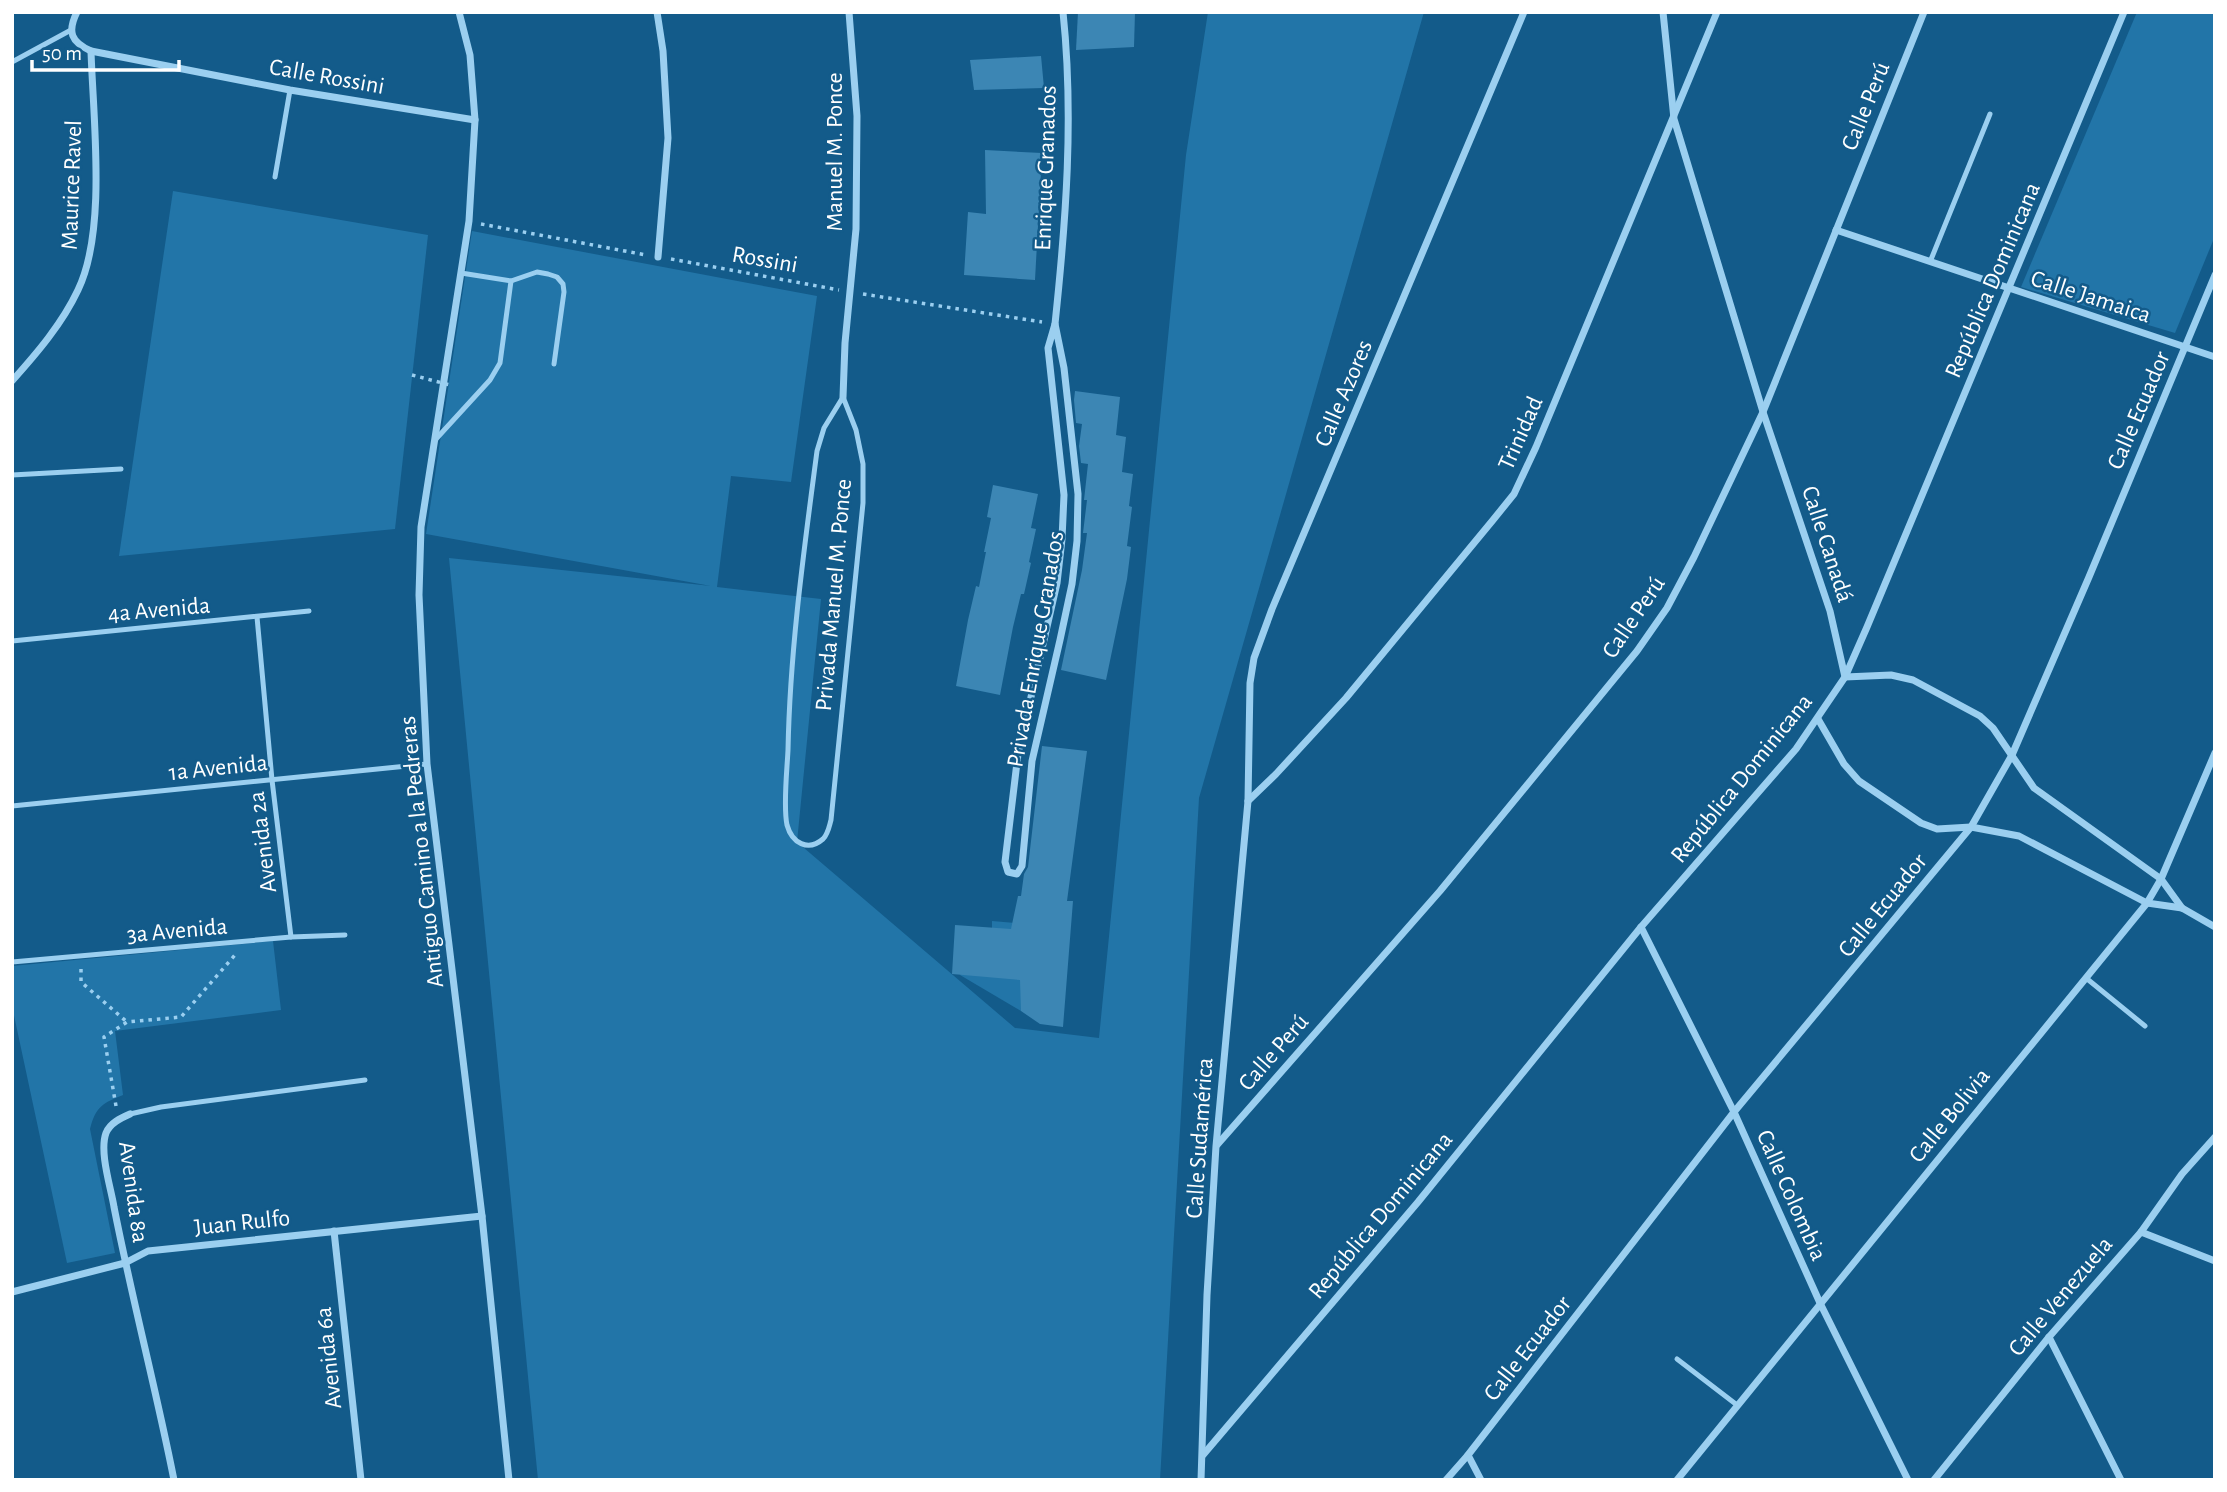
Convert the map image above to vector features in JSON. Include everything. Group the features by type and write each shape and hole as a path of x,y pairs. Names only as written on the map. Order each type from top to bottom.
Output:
{"street":[{"path":"77,12 71,30 74,39 80,46 91,51"},
{"name":"Antiguo Camino a la Pedreras","path":"459,12 470,55 475,120 469,221 421,527 419,595 427,764 482,1216 509,1480"},
{"path":"657,12 663,51 668,138 658,257"},
{"name":"Manuel M. Ponce","path":"849,12 858,116 856,229 850,292"},
{"name":"Enrique Granados","path":"1055,324 1066,218 1069,127 1063,12"},
{"name":"Calle Azores","path":"1248,801 1250,682 1254,658 1524,12"},
{"name":"Calle Canadá","path":"1663,12 1674,119 1763,412 1830,611 1845,677"},
{"name":"Trinidad","path":"1248,801 1346,698 1514,494 1717,12"},
{"name":"Calle Perú","path":"1216,1146 1440,891 1637,651 1667,608 1763,412 1924,12"},
{"name":"República Dominicana","path":"1203,1455 1418,1202 1641,927 1796,749 1845,677 2124,12"},
{"name":"Calle Rossini","path":"91,51 290,90 475,120"},
{"name":"Maurice Ravel","path":"12,381 57,329 80,288 86,267 93,236 96,172 91,51"},
{"name":"Calle Jamaica","path":"1836,230 2215,357"},
{"name":"Calle Ecuador","path":"1446,1480 1734,1112 1971,827 2012,755 2215,275"},
{"name":"Privada Manuel M. Ponce","path":"843,397 850,292"},
{"name":"Privada Enrique Granados","path":"1055,324 1064,368 1078,494 1077,541 1072,584 1032,761 1022,866 1017,874 1012,874 1008,872 1004,862 1018,754 1057,583 1062,540 1064,495 1048,348 1055,324"},
{"path":"1845,677 1891,675 1913,680 1980,716 1993,728 2034,788 2161,879 2182,908"},
{"path":"1818,719 1844,764 1859,781 1921,823 1937,829 1971,827 2019,836 2147,903 2182,908 2215,927"},
{"name":"Calle Bolivia","path":"1677,1480 2147,903 2161,879 2215,753"},
{"name":"Calle Sudamérica","path":"1201,1480 1207,1295 1216,1146 1248,801"},
{"name":"Calle Colombia","path":"1641,927 1734,1112 1820,1303 1908,1480"},
{"name":"Avenida 8a","path":"130,1114 110,1126 104,1142 105,1160 125,1263 174,1480"},
{"name":"Calle Venezuela","path":"1934,1480 2049,1337 2141,1232 2182,1174 2215,1137"},
{"name":"Juan Rulfo","path":"12,1292 125,1263 148,1251 482,1216"},
{"name":"Avenida 6a","path":"334,1231 361,1480"},
{"path":"2141,1232 2215,1261"},
{"path":"2049,1337 2122,1480"},
{"path":"1468,1455 1481,1480"}],"lane":[{"path":"12,62 71,30"},
{"path":"275,177 290,90"},
{"path":"1930,262 1990,114"},
{"path":"461,273 511,281 537,272 557,277 563,284 564,292 554,364"},
{"path":"435,440 489,380 500,363 511,281"},
{"name":"Privada Manuel M. Ponce","path":"843,397 856,430 863,464 863,503 831,820 826,836 815,845 803,846 794,839 786,813 794,623 817,451 824,428 843,397"},
{"path":"12,475 121,469"},
{"name":"4a Avenida","path":"12,641 309,611"},
{"name":"Avenida 2a","path":"257,617 272,779 291,937"},
{"name":"1a Avenida","path":"12,806 427,764"},
{"name":"3a Avenida","path":"12,962 248,940 345,935"},
{"path":"2086,978 2145,1026"},
{"name":"Avenida 8a","path":"130,1114 161,1107 365,1080"},
{"path":"1677,1359 1737,1405"}],"path":[{"name":"Rossini","path":"469,221 850,292 1055,324"},
{"path":"412,375 450,385"},
{"path":"118,1119 104,1037 127,1022 181,1017 248,940"},
{"path":"80,956 81,982 127,1022"}],"shaded area":[{"path":"1208,12 1424,12 1199,798 1160,1480 538,1480 449,558 711,586 426,534 472,231 817,296 791,482 731,476 717,587 821,599 797,842 1015,1028 1099,1038 1186,155"},
{"path":"2137,12 2215,12 2215,236 2175,333 2021,287"},
{"path":"173,191 428,235 395,529 119,556"},
{"path":"992,921 1027,924 1021,1011 960,975 992,928"},
{"path":"273,941 281,1010 115,1031 123,1095 101,1106 90,1129 115,1253 67,1263 12,1006 12,966"}],"building":[{"path":"1078,12 1135,12 1134,47 1076,50"},
{"path":"1041,56 1044,88 974,90 970,60"},
{"path":"985,150 1042,153 1035,280 964,275 968,212 986,214"},
{"path":"1075,391 1120,397 1116,435 1126,437 1122,472 1133,474 1127,546 1131,547 1127,579 1106,680 1061,670 1087,533 1083,533 1088,464 1081,463 1079,446 1082,424 1076,423"},
{"path":"993,485 1038,494 1031,528 1036,529 1029,562 1031,563 1013,627 1000,695 956,686 968,620 976,586 979,587 986,552 991,518 987,517"},
{"path":"1042,746 1087,751 1067,901 1073,901 1063,1027 1040,1024 1021,1011 1020,980 952,974 955,925 1011,929 1028,867"}]}
